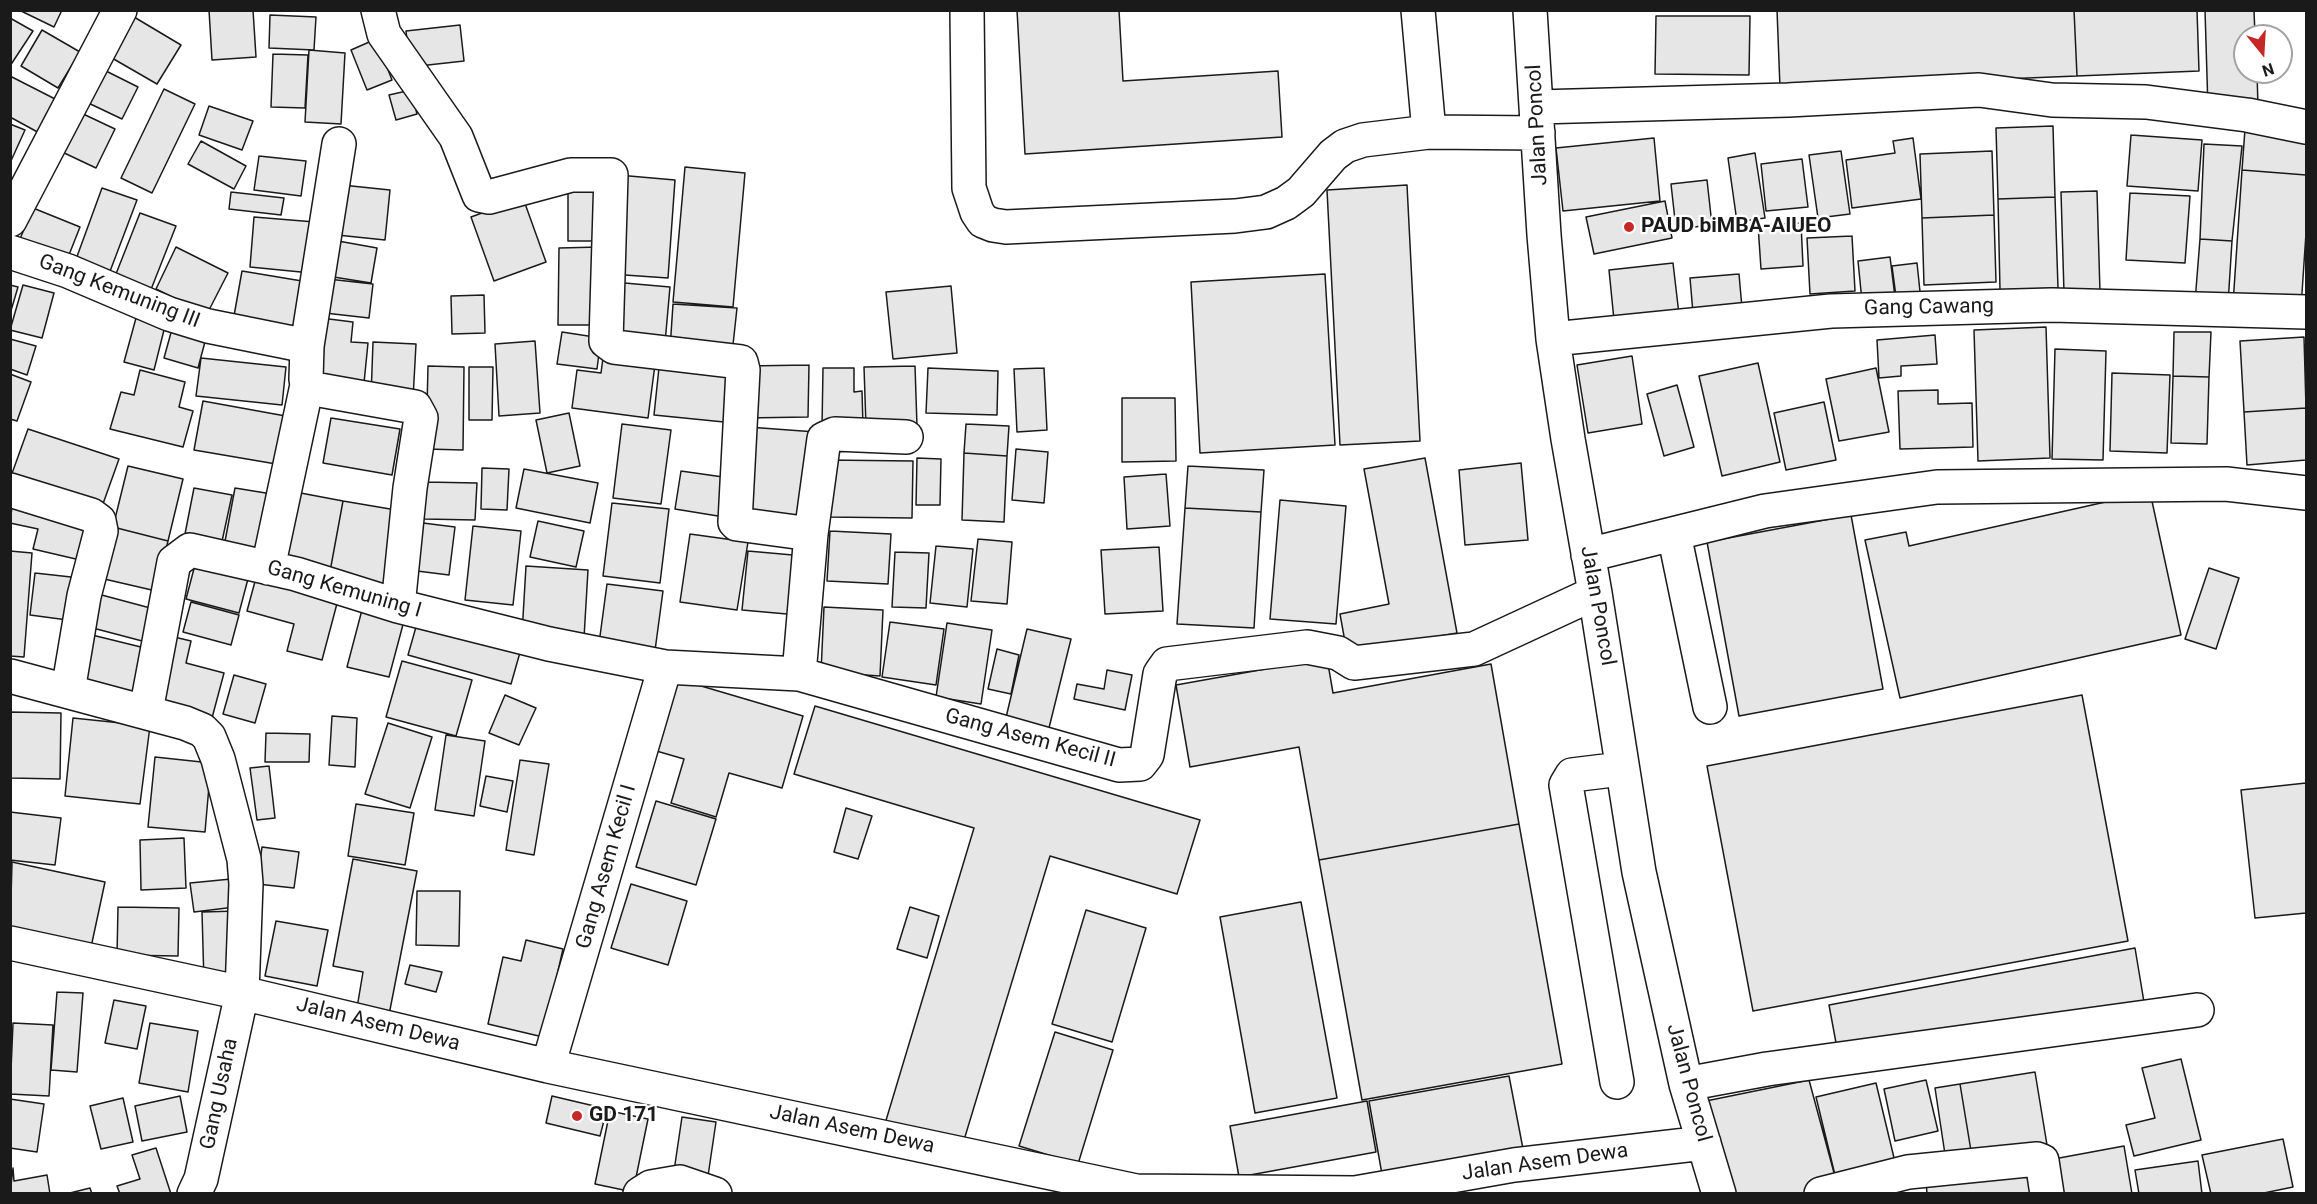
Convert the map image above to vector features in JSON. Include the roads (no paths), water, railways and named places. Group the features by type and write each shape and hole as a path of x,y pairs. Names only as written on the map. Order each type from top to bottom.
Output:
{"street":[{"path":"10,220 21,178 120,10"},
{"path":"378,10 384,34 456,137 479,195 489,197 571,175 611,175 606,341 614,347 741,362 743,370 735,522 812,534"},
{"path":"967,10 969,188 977,212 983,221 993,225 1029,226 1235,216 1266,212 1286,203 1301,192 1333,155 1345,146 1363,140 1538,120 1788,100 1979,90 2052,100 2146,102 2247,115 2307,127"},
{"path":"1418,10 1429,132"},
{"name":"Jalan Poncol","path":"1530,10 1553,339 1595,593 1621,769 1639,872 1686,1084 1719,1194"},
{"path":"268,568 307,385 307,346 339,144"},
{"name":"Gang Kemuning III","path":"10,252 68,271 169,314 208,326 307,346"},
{"name":"Gang Cawang","path":"1553,339 1831,311 2052,305 2307,312"},
{"path":"307,385 327,392 416,407 420,411 420,434 410,488 398,606"},
{"path":"799,674 812,534 824,439 835,434 906,437"},
{"path":"1588,555 1765,511 1937,487 2226,484 2307,493"},
{"path":"10,490 91,515 99,521 101,531 84,596 68,691"},
{"path":"1674,534 1710,707"},
{"name":"Gang Kemuning I","path":"146,711 174,562 190,550 268,568 398,606 549,644 665,667"},
{"name":"Gang Asem Kecil II","path":"665,667 799,674 1119,765 1140,764 1147,755 1160,674 1167,664 1307,647 1338,653 1354,663 1474,649 1595,593"},
{"name":"Gang Asem Kecil I","path":"548,1066 665,667"},
{"name":"Gang Usaha","path":"10,676 146,711 202,730 209,737 218,759 244,859 246,884 242,993 201,1179 194,1194"},
{"path":"1617,1082 1566,785 1572,775 1621,769"},
{"name":"Jalan Asem Dewa","path":"10,943 242,993 548,1066 1136,1191 1355,1193 1514,1165 1704,1143"},
{"path":"1686,1084 1767,1070 2197,1010"},
{"path":"1821,1194 1908,1172 2037,1159 2042,1161 2047,1194"},
{"path":"640,1194 651,1187 680,1182 715,1194"}],"place":[{"name":"PAUD biMBA-AIUEO","path":"1629,227"},
{"name":"GD 171","path":"577,1116"}]}
